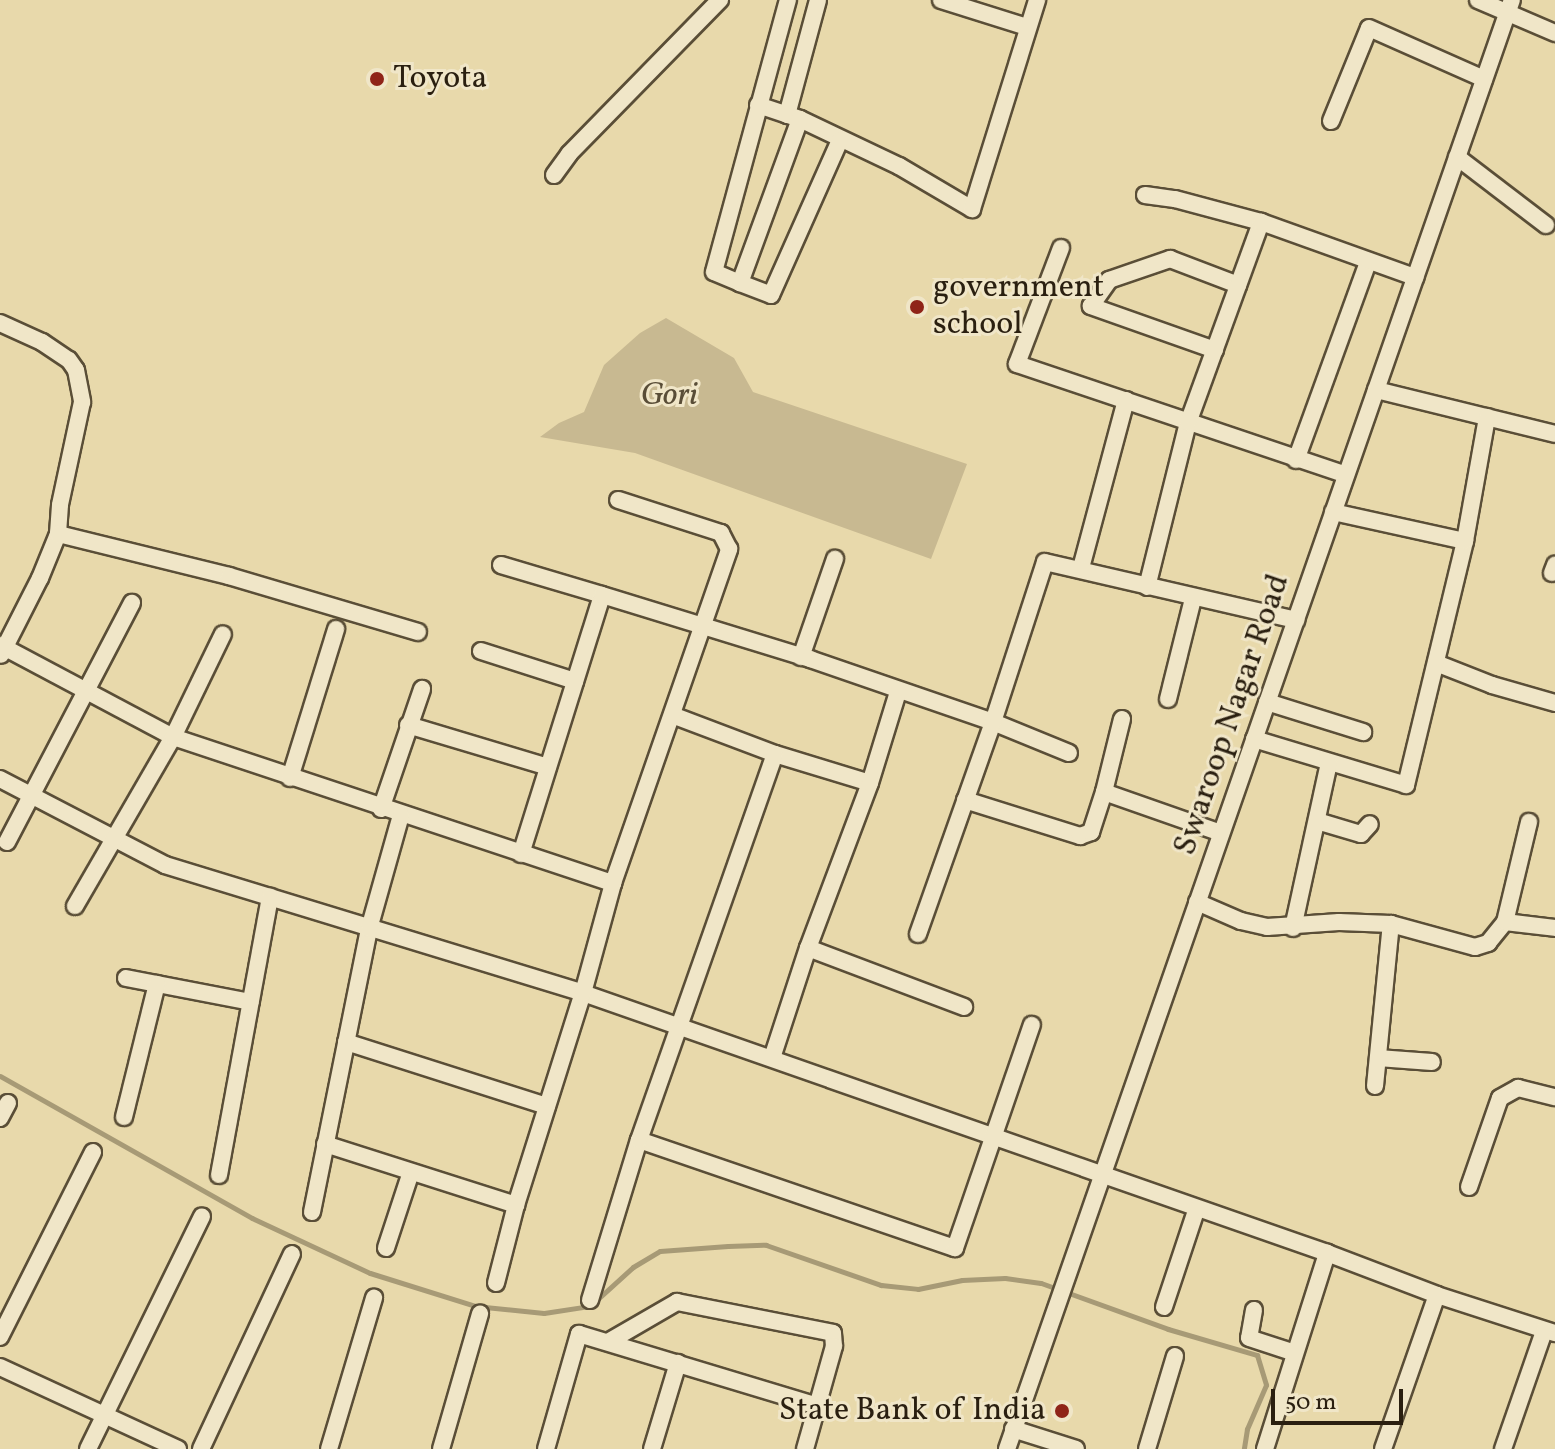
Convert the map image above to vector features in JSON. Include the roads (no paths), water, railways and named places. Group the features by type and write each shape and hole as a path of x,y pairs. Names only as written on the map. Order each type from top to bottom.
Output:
{"street":[{"path":"554,175 569,154 720,0"},
{"path":"788,0 714,272 771,295 840,140"},
{"path":"740,283 794,117 818,0"},
{"path":"941,0 1027,27"},
{"path":"758,105 794,117 899,166 972,209 1037,0"},
{"path":"1478,0 1510,6 1555,33"},
{"name":"Swaroop Nagar Road","path":"1007,1449 1510,6"},
{"path":"1331,121 1369,28 1484,79"},
{"path":"1457,157 1546,225"},
{"path":"1145,195 1175,199 1261,222 1415,277"},
{"path":"1147,587 1188,423 1261,222"},
{"path":"1061,248 1017,364 1346,475"},
{"path":"1215,350 1091,306 1109,280 1170,259 1238,285"},
{"path":"1296,460 1368,262"},
{"path":"0,323 52,348 76,370 82,402 60,505 58,534 2,650 88,691 173,737 381,809 613,883"},
{"path":"1376,390 1555,434"},
{"path":"1081,568 1126,400"},
{"path":"1254,739 1406,785 1465,541 1487,417"},
{"path":"496,1283 516,1205 583,993 613,883 728,556 727,539 721,533 618,500"},
{"path":"1333,512 1465,541"},
{"path":"58,534 229,576 418,632"},
{"path":"801,657 835,559"},
{"path":"918,934 993,722 1045,562 1081,568 1193,599 1296,620"},
{"path":"501,565 801,657 993,722 1069,753"},
{"path":"521,854 602,595"},
{"path":"1168,699 1193,599"},
{"path":"7,842 132,603"},
{"path":"290,778 336,629"},
{"path":"75,906 173,737 223,634"},
{"path":"481,651 575,681"},
{"path":"1436,663 1492,685 1555,703"},
{"path":"381,809 422,689"},
{"path":"772,1058 808,948 870,783 898,692"},
{"path":"1267,702 1363,732"},
{"path":"672,715 775,754 870,783"},
{"path":"965,800 1080,836 1091,832 1122,719"},
{"path":"408,725 548,767"},
{"path":"590,1300 639,1140 775,754"},
{"path":"1293,928 1329,763"},
{"path":"0,779 165,865 583,993 1549,1332 1503,1449"},
{"path":"1104,792 1221,833"},
{"path":"312,1212 369,929 401,815"},
{"path":"1317,821 1361,834 1370,824"},
{"path":"1197,902 1241,921 1293,928 1339,922 1391,924 1483,947 1505,922 1529,822"},
{"path":"219,1175 270,897"},
{"path":"1505,922 1555,928"},
{"path":"1375,1086 1391,924"},
{"path":"808,948 964,1007"},
{"path":"126,978 251,1002"},
{"path":"124,1117 157,984"},
{"path":"639,1140 955,1248 1032,1025"},
{"path":"346,1042 547,1106"},
{"path":"1378,1058 1432,1062"},
{"path":"1469,1187 1500,1098 1518,1088 1555,1097"},
{"path":"325,1144 516,1205"},
{"path":"0,1337 93,1152"},
{"path":"386,1248 411,1172"},
{"path":"1164,1307 1197,1208"},
{"path":"88,1449 202,1216"},
{"path":"1265,1449 1327,1253"},
{"path":"201,1449 292,1254"},
{"path":"1383,1449 1437,1295"},
{"path":"329,1449 374,1298"},
{"path":"608,1342 677,1302 833,1333 834,1346 805,1449"},
{"path":"1254,1310 1249,1338 1295,1353"},
{"path":"441,1449 480,1314"},
{"path":"546,1449 579,1334 818,1406"},
{"path":"1147,1449 1175,1356"},
{"path":"652,1449 678,1363"},
{"path":"0,1367 178,1449"},
{"path":"1013,1429 1076,1449"}],"waterway":[{"path":"0,1076 252,1218 370,1273 475,1306 544,1313 590,1306 633,1267 660,1251 728,1246 766,1245 881,1285 918,1289 962,1280 1005,1278 1041,1283 1168,1329 1257,1355 1266,1385 1247,1429 1244,1449"}],"place":[{"name":"Toyota","path":"377,79"},
{"name":"government school","path":"917,307"},
{"name":"State Bank of India","path":"1062,1411"}],"park label":[{"name":"Gori","path":"669,396"}]}
